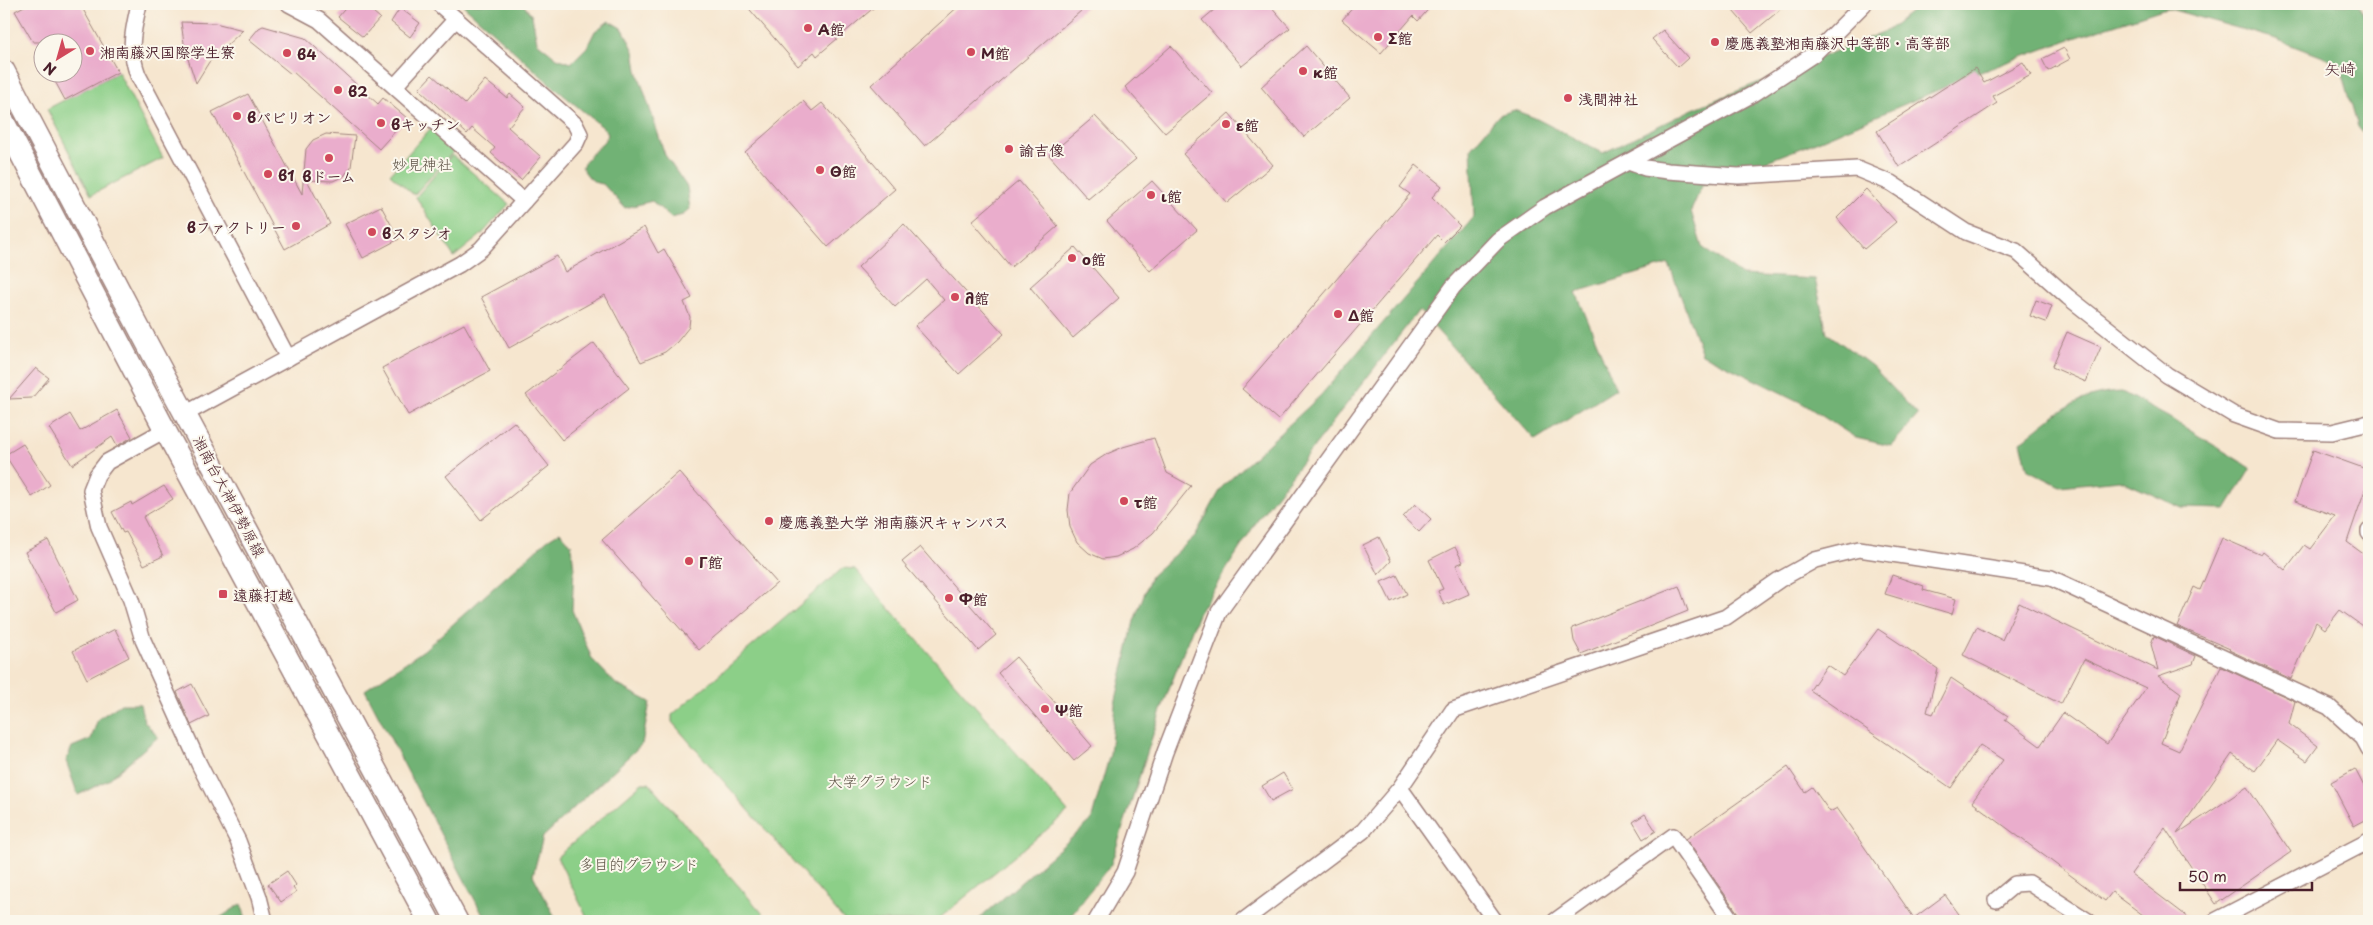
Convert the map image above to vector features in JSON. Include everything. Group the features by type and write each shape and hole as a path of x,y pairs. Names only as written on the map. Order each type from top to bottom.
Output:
{"street":[{"path":"139,4 131,39 132,58 138,75 288,358"},
{"path":"186,414 460,264 481,249 576,143 580,134 575,124 439,4"},
{"path":"1096,921 1125,872 1165,752 1219,612 1454,287 1498,240 1545,206 1755,93 1814,54 1864,4"},
{"path":"294,5 319,20 524,201"},
{"path":"395,86 456,19"},
{"name":"湘南台大神伊勢原線","path":"4,71 458,921"},
{"name":"湘南台大神伊勢原線","path":"4,122 165,430 430,921"},
{"path":"1628,162 1645,168 1668,171 1738,176 1857,168 1891,183 1966,232 2016,250 2083,309 2166,375 2234,414 2279,431 2332,432 2369,423"},
{"path":"165,430 107,462 97,475 91,490 98,527 131,600 143,640 199,764 238,841 260,897 265,921"},
{"path":"1243,921 1363,830 1400,788 1453,710 1726,617 1779,580 1815,560 1858,550 2051,578 2329,707 2363,738 2369,749"},
{"path":"1400,788 1495,921"},
{"path":"1554,921 1673,836 1732,921"},
{"path":"2215,921 2369,841"},
{"path":"1996,900 2015,884 2029,883 2088,921"}],"green space":[{"path":"462,4 523,4 532,16 537,42 557,58 571,63 587,47 595,31 609,21 623,29 634,51 637,70 665,155 687,187 690,209 683,215 671,218 652,201 625,208 603,184 590,178 582,167 605,140 608,135 606,130 550,84"},
{"path":"1921,4 2358,4 2369,27 2369,140 2358,127 2340,64 2273,38 2166,8 2068,40 1978,73 1811,144 1702,186 1691,211 1702,247 1742,275 1815,279 1827,333 1872,366 1918,415 1891,446 1856,438 1802,403 1702,354 1669,264 1576,292 1616,389 1535,440 1419,310 1259,518 1198,614 1160,713 1111,864 1066,921 977,921 1091,821 1110,754 1115,704 1134,621 1151,576 1195,536 1222,487 1321,395 1474,217 1471,148 1499,115 1514,110 1535,118 1603,153 1693,109 1888,30"},
{"path":"118,72 163,158 91,195 47,109"},
{"name":"妙見神社","path":"430,129 454,151 414,195 390,174"},
{"path":"452,155 509,204 481,235 454,257 416,197"},
{"path":"2122,392 2168,417 2251,468 2226,509 2182,508 2120,480 2060,486 2028,470 2021,442 2044,423 2079,401 2106,393"},
{"path":"560,532 571,544 574,568 572,610 592,659 616,684 650,702 642,744 543,837 533,875 557,921 486,921 365,690 424,650 547,540"},
{"name":"大学グラウンド","path":"843,568 855,569 1068,812 936,921 845,921 672,722 672,715"},
{"path":"121,704 140,704 144,721 158,737 108,780 78,795 66,761 72,747 91,739 98,719"},
{"name":"多目的グラウンド","path":"642,783 649,783 769,921 589,921 557,857"},
{"path":"241,904 247,921 215,921"}],"building":[{"name":"湘南藤沢国際学生寮","path":"28,4 80,4 118,72 65,100 55,82 82,82 82,32 32,32 32,40 15,11"},
{"path":"349,4 356,4 363,9 366,6 380,18 363,37 338,17"},
{"name":"A館","path":"745,4 878,4 817,56 814,52 798,66"},
{"name":"Μ館","path":"961,4 1089,4 925,146 871,85"},
{"path":"1221,4 1269,4 1290,28 1242,66 1202,20"},
{"name":"Σ館","path":"1356,4 1433,4 1418,21 1413,16 1381,53 1342,20"},
{"path":"1727,4 1787,4 1752,33"},
{"path":"400,8 420,23 410,37 391,22"},
{"path":"181,22 215,23 243,30 209,62 196,83 185,50"},
{"path":"263,26 305,38 378,104 383,98 407,118 379,149 293,72 291,74 249,40"},
{"path":"1663,30 1688,58 1678,67 1652,39"},
{"path":"1171,46 1212,93 1165,133 1125,87"},
{"path":"1306,46 1350,98 1304,137 1261,87"},
{"path":"2064,48 2070,59 2048,71 2042,59"},
{"path":"2023,62 2031,75 1993,96 1997,103 1899,167 1877,131 1975,68 1984,83"},
{"path":"432,75 465,104 485,80 507,98 510,94 525,107 508,127 541,157 521,180 491,153 495,148 472,128 467,134 419,89"},
{"path":"248,94 302,194 306,149 313,140 326,134 355,136 351,167 344,176 333,181 307,180 330,224 285,249 212,112"},
{"name":"Θ館","path":"803,101 812,111 822,103 895,189 828,247 745,152"},
{"path":"1229,113 1273,165 1227,203 1183,154"},
{"path":"1095,116 1136,159 1088,199 1049,155"},
{"name":"Δ館","path":"1416,165 1442,186 1432,197 1460,226 1444,242 1437,235 1278,420 1242,389 1410,194 1400,187"},
{"path":"1019,181 1058,226 1011,267 972,221"},
{"path":"1152,181 1197,230 1150,271 1107,221"},
{"path":"1866,189 1896,222 1864,249 1837,218"},
{"name":"βスタジオ","path":"381,206 399,239 363,258 345,224"},
{"name":"λ館","path":"904,224 1004,334 959,374 915,326 944,300 926,279 895,307 858,267"},
{"path":"644,227 658,253 664,249 692,298 684,302 690,317 689,327 677,342 665,352 641,362 605,295 509,348 481,297 557,256 565,272"},
{"path":"1075,247 1119,298 1073,338 1030,287"},
{"path":"2036,300 2052,306 2046,322 2030,316"},
{"path":"464,324 490,371 408,415 382,368"},
{"path":"2067,332 2101,347 2086,382 2052,367"},
{"path":"594,343 629,388 562,440 526,395"},
{"path":"36,368 49,378 32,398 9,399"},
{"path":"117,410 132,437 117,446 112,437 72,465 49,428 70,414 80,431"},
{"path":"514,422 549,466 481,520 446,476"},
{"name":"τ館","path":"1154,438 1167,473 1191,486 1153,533 1133,549 1116,557 1103,559 1089,553 1077,542 1070,527 1068,510 1070,493 1090,465 1107,454 1123,447"},
{"path":"23,444 50,485 32,497 5,455"},
{"path":"2313,450 2369,470 2369,478 2347,542 2369,558 2369,631 2340,610 2325,629 2316,622 2291,679 2177,626 2194,587 2200,590 2222,538 2261,555 2263,552 2285,570 2304,545 2310,549 2335,516 2295,501"},
{"name":"Γ館","path":"679,472 777,583 699,650 602,540"},
{"path":"164,486 173,499 143,517 163,556 144,565 126,532 123,533 112,512 131,502 132,505"},
{"path":"1415,504 1431,519 1419,532 1403,517"},
{"path":"1379,537 1391,561 1378,575 1363,545"},
{"path":"48,540 78,600 56,612 25,552"},
{"name":"Φ館","path":"920,547 996,635 978,650 902,562"},
{"path":"1455,547 1463,562 1456,565 1469,594 1444,605 1438,591 1443,589 1429,560"},
{"path":"1397,575 1407,594 1391,602 1381,582"},
{"path":"1892,575 1924,586 1923,590 1956,599 1952,614 1885,594"},
{"path":"1679,586 1688,611 1581,654 1574,641 1572,628"},
{"path":"2019,603 2158,670 2151,644 2154,636 2196,656 2193,664 2158,676 2181,693 2161,743 2179,751 2221,667 2295,701 2289,724 2318,746 2307,761 2277,740 2255,771 2232,754 2177,834 2247,787 2291,852 2216,904 2165,828 2131,874 2193,921 2151,921 2112,892 2105,901 1972,802 2003,760 1980,745 1951,788 1810,690 1827,665 1843,676 1878,629 1938,669 1927,712 1933,714 1951,678 2008,716 2005,720 2040,746 2063,713 2107,744 2146,688 2084,659 2061,704 1963,655 1977,627 2002,640"},
{"path":"115,629 129,657 87,679 73,651"},
{"name":"Ψ館","path":"1016,657 1092,746 1074,761 998,673"},
{"path":"192,684 209,716 191,725 177,692"},
{"path":"1788,767 1805,792 1812,787 1830,812 1837,808 1914,918 1945,895 1964,921 1741,921 1740,916 1686,839"},
{"path":"2355,769 2369,796 2369,818 2354,826 2331,782"},
{"path":"1283,773 1293,789 1271,801 1262,786"},
{"path":"1645,814 1656,831 1643,839 1633,822"},
{"path":"287,871 296,885 293,888 296,892 281,902 268,884"}],"place":[{"name":"A館","path":"808,28"},
{"name":"Σ館","path":"1378,37"},
{"name":"慶應義塾湘南藤沢中等部・高等部","path":"1715,42"},
{"name":"湘南藤沢国際学生寮","path":"90,51"},
{"name":"Μ館","path":"971,52"},
{"name":"β4","path":"287,53"},
{"name":"κ館","path":"1303,71"},
{"name":"β2","path":"338,90"},
{"name":"浅間神社","path":"1568,98"},
{"name":"βパビリオン","path":"237,116"},
{"name":"βキッチン","path":"381,123"},
{"name":"ε館","path":"1226,124"},
{"name":"諭吉像","path":"1009,149"},
{"name":"βドーム","path":"329,158"},
{"name":"Θ館","path":"820,170"},
{"name":"β1","path":"268,174"},
{"name":"ι館","path":"1151,195"},
{"name":"βファクトリー","path":"296,226"},
{"name":"βスタジオ","path":"372,232"},
{"name":"ο館","path":"1072,258"},
{"name":"λ館","path":"955,297"},
{"name":"Δ館","path":"1338,314"},
{"name":"τ館","path":"1124,501"},
{"name":"慶應義塾大学 湘南藤沢キャンパス","path":"769,521"},
{"name":"Γ館","path":"689,561"},
{"name":"遠藤打越","path":"223,594"},
{"name":"Φ館","path":"949,598"},
{"name":"Ψ館","path":"1045,709"}],"district":[{"name":"矢崎","path":"2340,68"}]}
